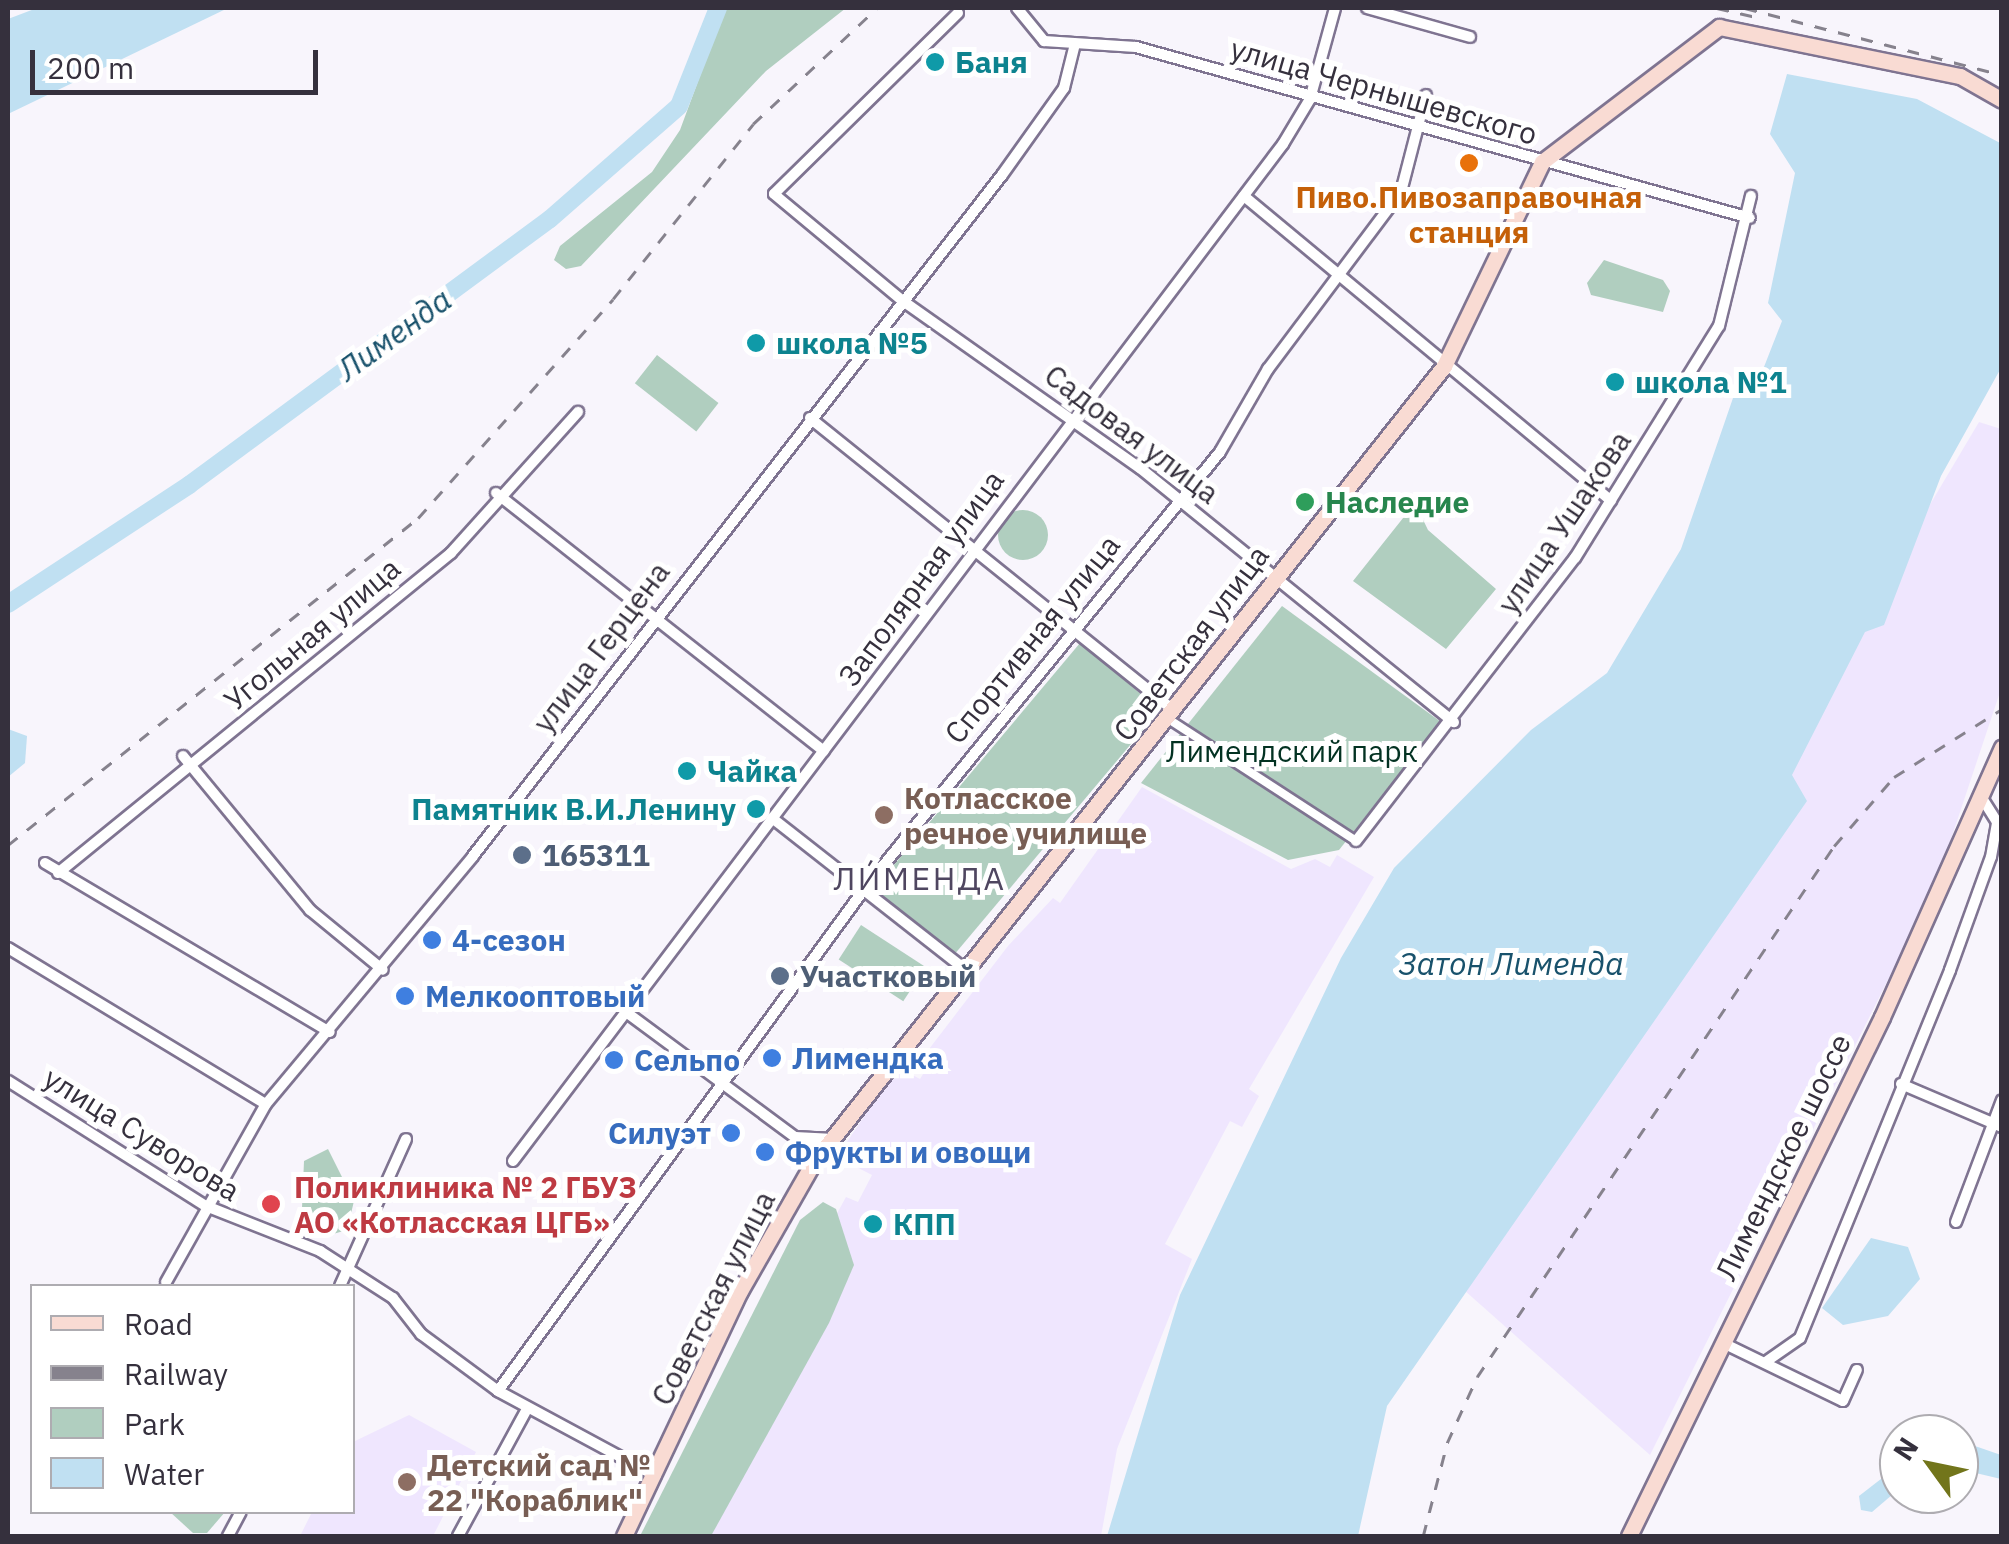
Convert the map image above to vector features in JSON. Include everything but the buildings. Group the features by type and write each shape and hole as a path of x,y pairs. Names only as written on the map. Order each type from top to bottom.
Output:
{"main road":[{"name":"Советская улица","path":"624,1536 656,1476 740,1292 813,1163 963,968 1173,716 1273,579 1444,366 1542,162 1719,28 1960,76 2002,100"},
{"name":"Лимендское шоссе","path":"1629,1536 1984,800 2002,747"}],"street":[{"name":"улица Чернышевского","path":"1017,8 1032,34 1075,44 1136,47 1418,131 1750,218"},
{"name":"Заполярная улица","path":"513,1161 975,553 1072,417 1244,196 1310,100 1334,8"},
{"path":"1367,8 1470,37"},
{"name":"Садовая улица","path":"958,12 774,194 903,301 1072,417 1179,498 1273,579 1454,722"},
{"name":"улица Герцена","path":"166,1282 266,1104 383,970 903,301 1064,88 1075,44"},
{"name":"Спортивная улица","path":"498,1391 865,888 1179,498 1340,279 1401,192 1426,95"},
{"path":"1244,196 1611,501"},
{"name":"улица Ушакова","path":"1356,841 1454,722 1611,501 1719,326 1750,218 1751,196"},
{"name":"Угольная улица","path":"58,873 192,767 508,499 578,412"},
{"path":"810,418 975,553 1073,627 1173,716 1356,841"},
{"path":"496,493 824,750"},
{"path":"183,756 318,918 383,970"},
{"name":"Лимендское шоссе","path":"1767,1361 1800,1338 1991,857 1997,822 1984,800"},
{"path":"772,818 963,968"},
{"path":"46,863 330,1032"},
{"path":"8,948 266,1104"},
{"path":"626,1012 795,1137 813,1163"},
{"name":"улица Суворова","path":"8,1080 206,1206 348,1269 498,1391 656,1476"},
{"path":"1901,1084 1997,1125"},
{"path":"1956,1222 1997,1125 2002,1100"},
{"path":"795,1137 834,1139"},
{"path":"341,1284 406,1138"},
{"path":"1723,1343 1842,1400 1857,1370"},
{"path":"458,1536 528,1410"}],"shaded area":[{"path":"1979,422 2001,429 2001,689 1936,884 1650,1455 1464,1290"},
{"path":"1142,787 1291,869 1315,859 1330,867 1337,855 1374,877 1249,1089 1259,1096 1242,1127 1230,1121 1165,1244 1192,1259 1117,1449 1101,1536 661,1536 846,1197 858,1202 872,1175 837,1157 897,1067 920,1079 933,1058 926,1053 1008,946 1053,898 1060,903"},
{"name":"Детский сад № 22 \"Кораблик\"","path":"409,1415 476,1452 433,1536 300,1536 311,1514 355,1514 355,1441"}],"green space":[{"path":"725,8 846,8 766,71 581,266 566,269 554,260 560,246 652,172 680,130"},
{"path":"1604,260 1663,280 1670,291 1663,312 1591,295 1587,283"},
{"path":"657,355 718,403 696,431 635,383"},
{"path":"1415,503 1428,530 1496,589 1446,649 1353,581"},
{"path":"1023,510 1041,517 1048,535 1041,553 1023,560 1005,553 998,535 1005,517"},
{"name":"Лимендский парк","path":"1282,606 1441,722 1339,850 1288,860 1141,783"},
{"path":"1080,643 1160,710 951,958 872,891"},
{"path":"861,925 926,967 903,1001 839,959"},
{"path":"328,1149 354,1201 347,1230 333,1234 306,1222 302,1208 304,1161"},
{"path":"823,1202 836,1209 854,1265 829,1323 711,1536 640,1536 800,1220"},
{"path":"172,1514 223,1514 207,1533 193,1533"}],"water":[{"path":"37,8 228,8 8,114 8,19"},
{"name":"Затон Лименда","path":"1787,74 1917,99 2002,144 2001,368 1941,476 1884,625 1865,632 1792,775 1807,801 1387,1406 1358,1536 1107,1536 1180,1295 1341,958 1394,868 1531,730 1607,673 1681,549 1733,398 1753,395 1782,321 1768,303 1795,173 1770,134"},
{"path":"8,729 27,736 25,763 8,777"},
{"path":"1871,1238 1908,1247 1920,1279 1888,1316 1843,1325 1822,1308"},
{"path":"1979,1447 2001,1455 2001,1479 1979,1474"},
{"path":"1879,1480 1879,1506 1872,1512 1861,1510 1859,1496"}],"waterway":[{"name":"Лименда","path":"8,604 189,485 550,219 679,106 718,8"}],"railway":[{"path":"8,845 418,518 613,299 753,124 877,8"},
{"path":"1717,8 1755,17"},
{"path":"1745,8 2002,75"},
{"path":"1423,1536 1447,1443 1477,1377 1834,846 1894,777 2002,709"}],"place":[{"name":"Баня","path":"935,62"},
{"name":"Пиво.Пивозаправочная станция","path":"1469,163"},
{"name":"школа №5","path":"756,343"},
{"name":"школа №1","path":"1615,382"},
{"name":"Наследие","path":"1305,502"},
{"name":"Чайка","path":"687,771"},
{"name":"Памятник В.И.Ленину","path":"756,809"},
{"name":"Котласское речное училище","path":"884,815"},
{"name":"165311","path":"522,855"},
{"name":"4-сезон","path":"432,940"},
{"name":"Участковый","path":"780,976"},
{"name":"Мелкооптовый","path":"405,996"},
{"name":"Лимендка","path":"772,1058"},
{"name":"Сельпо","path":"614,1060"},
{"name":"Силуэт","path":"731,1133"},
{"name":"Фрукты и овощи","path":"765,1152"},
{"name":"Поликлиника № 2 ГБУЗ АО «Котласская ЦГБ»","path":"271,1204"},
{"name":"КПП","path":"873,1224"},
{"name":"Детский сад № 22 \"Кораблик\"","path":"407,1482"}],"district":[{"name":"ЛИ́МЕНДА","path":"920,878"}]}
